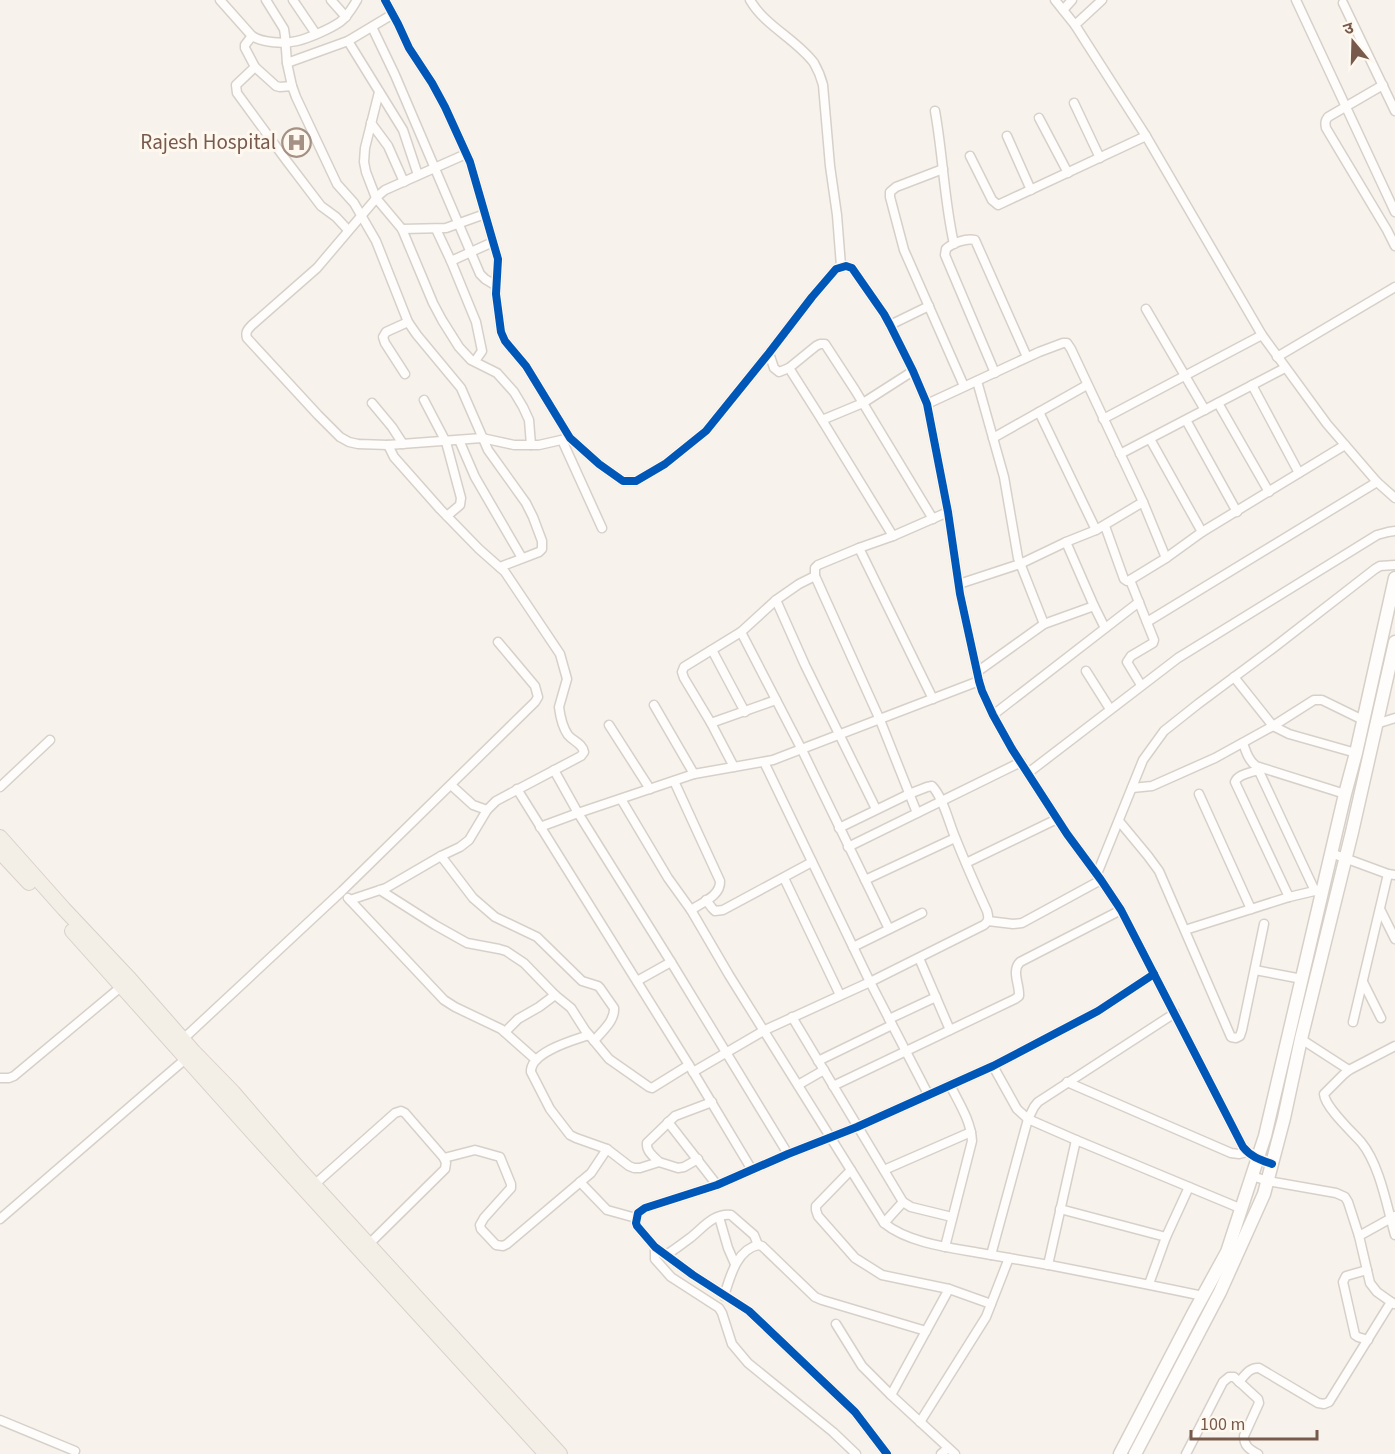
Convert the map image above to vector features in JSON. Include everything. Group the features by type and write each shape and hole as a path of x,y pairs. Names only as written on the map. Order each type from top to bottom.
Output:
{"main road":[{"path":"1120,1454 1227,1252 1252,1176 1252,1156 1265,1136 1302,979 1319,890 1331,853 1356,753 1395,578"},
{"path":"1135,1454 1220,1292 1264,1194 1284,1118 1395,642"},
{"path":"2,850 122,986 179,1042"},
{"path":"2,850 64,909 190,1056 233,1092 257,1129 546,1454"},
{"path":"257,1129 294,1163 560,1454"}],"street":[{"path":"220,0 252,36 261,40 286,42 298,41 339,23 346,17 357,0"},
{"path":"266,0 284,29 292,86 304,116 337,184 354,203 376,241 408,322 461,388 492,456 536,522 542,549 500,567"},
{"path":"293,0 316,34"},
{"path":"331,0 346,17"},
{"path":"385,0 409,48 445,107 470,162 498,259 495,285 501,332 505,341 526,366 566,439 602,528"},
{"path":"750,0 760,14 808,57 821,79 842,266"},
{"path":"1055,0 1075,25 1146,136 1277,357 1327,424 1377,482 1395,498"},
{"path":"1063,10 1072,0"},
{"path":"1075,25 1102,0"},
{"path":"1296,0 1395,212"},
{"path":"1343,3 1395,111"},
{"path":"287,63 348,41 393,14"},
{"path":"372,27 395,75 480,274 495,285"},
{"path":"252,36 245,48 255,67 276,86 292,86"},
{"path":"348,41 405,134 418,175"},
{"path":"255,67 236,85 237,93 321,206 348,230"},
{"path":"1383,85 1325,120 1326,128 1391,228 1395,246"},
{"path":"379,92 365,148 364,162 376,198 402,229 442,320 464,353 497,373 514,392 529,420 531,445"},
{"path":"1074,103 1100,158"},
{"path":"935,111 949,222 954,244"},
{"path":"1039,118 1068,173"},
{"path":"371,123 388,146 404,182"},
{"path":"1007,136 1031,190"},
{"path":"970,156 995,204 998,205 1146,136"},
{"path":"466,154 385,190 317,268 252,325 246,334 249,341 340,437 349,442 388,445 482,438 514,445 531,445 566,439 623,481 636,481 665,464 706,431 836,269 842,266 852,268 884,314 927,404 978,677 993,715 1057,819 1121,910 1243,1147 1252,1156"},
{"path":"943,169 896,187 890,192 890,197 904,250 964,386"},
{"path":"402,229 446,228 485,214"},
{"path":"436,229 476,322 482,346 481,354 475,361"},
{"path":"994,373 945,255 946,249 954,244 969,239 975,240 1027,357"},
{"path":"451,261 494,242"},
{"path":"1277,357 1395,287"},
{"path":"890,325 929,306"},
{"path":"1146,309 1205,410"},
{"path":"405,374 383,337 387,332 408,322"},
{"path":"1103,418 1262,335"},
{"path":"927,404 1027,357 1063,343 1066,344 1071,350 1143,502 1166,558"},
{"path":"769,353 776,371 779,372 789,368 816,346 825,344 933,519"},
{"path":"789,368 893,536"},
{"path":"1120,454 1285,368"},
{"path":"822,420 863,403 913,371"},
{"path":"977,381 1004,477 1020,564 1044,624"},
{"path":"993,438 1087,385"},
{"path":"1252,385 1299,473"},
{"path":"424,400 446,441 462,502 447,516"},
{"path":"372,403 403,444"},
{"path":"1218,403 1269,492"},
{"path":"1040,412 1096,530"},
{"path":"1186,420 1237,512"},
{"path":"1150,439 1202,532"},
{"path":"459,440 475,477 522,558"},
{"path":"350,900 380,890 441,855 460,847 470,840 487,810 496,801 584,752 582,745 569,737 559,712 567,679 560,654 500,567 447,516 394,457 388,445"},
{"path":"1105,526 1124,579 1130,580 1202,532 1345,445"},
{"path":"1147,622 1377,482"},
{"path":"959,584 1020,564 1105,526 1143,502"},
{"path":"917,813 880,720 814,576 818,565 948,512"},
{"path":"1028,773 1178,658 1377,536 1395,531"},
{"path":"1066,542 1105,628"},
{"path":"859,548 933,699"},
{"path":"988,921 1022,923 1099,877 1143,760 1164,731 1375,569 1380,566 1395,565"},
{"path":"734,767 682,672 684,668 741,632 776,600 814,576"},
{"path":"1130,580 1153,636 1153,643 1131,656 1127,662 1141,685"},
{"path":"776,600 876,809"},
{"path":"993,715 1139,602"},
{"path":"540,827 694,774 764,762 802,750 933,699 978,677 1044,624 1094,606"},
{"path":"741,632 802,750 889,929"},
{"path":"179,1042 342,891 535,702 538,697 535,686 498,642"},
{"path":"712,650 745,712"},
{"path":"1086,671 1110,709"},
{"path":"1234,677 1273,726 1289,735 1356,753"},
{"path":"711,723 776,700"},
{"path":"1132,788 1152,786 1215,758 1314,700 1322,700 1363,720"},
{"path":"654,705 694,774"},
{"path":"1376,724 1395,718"},
{"path":"609,725 650,789"},
{"path":"0,787 50,740"},
{"path":"1185,930 1289,897 1319,890 1257,768 1249,759 1243,743"},
{"path":"764,762 870,982 928,1094"},
{"path":"848,847 1021,762"},
{"path":"1289,897 1235,782 1236,779 1257,768 1345,794"},
{"path":"554,770 578,813 788,1154"},
{"path":"674,781 721,886 716,893 690,910"},
{"path":"451,785 472,805 487,810"},
{"path":"380,890 435,925 467,942 506,951 524,963 571,1008 614,1064 652,1088 727,1053 765,1030 870,982 988,921 987,911 941,801 932,786 909,794 839,828"},
{"path":"517,789 752,1170"},
{"path":"1199,794 1251,909"},
{"path":"621,799 884,1223 891,1229 921,1241 945,1247 1203,1296"},
{"path":"966,863 1057,819"},
{"path":"1119,821 1154,863 1231,1037 1240,1036 1242,1030 1264,924"},
{"path":"865,880 955,838"},
{"path":"1331,853 1392,874 1380,909 1353,1022"},
{"path":"441,855 473,898 495,917 537,937 582,981 598,986 614,1008 612,1020 592,1038 558,1046 532,1063 531,1072 550,1109 570,1135 607,1149 629,1166 640,1168 659,1162"},
{"path":"706,900 712,908 719,912 812,862"},
{"path":"784,878 840,995"},
{"path":"342,891 444,1000 506,1032 536,1060"},
{"path":"1380,909 1395,939"},
{"path":"833,1086 1015,999 1020,992 1015,971 1020,962 1121,910"},
{"path":"853,947 922,913"},
{"path":"919,957 950,1030"},
{"path":"637,981 671,962"},
{"path":"1255,970 1302,979"},
{"path":"887,1454 855,1412 749,1311 655,1247 637,1226 638,1213 645,1208 717,1185 857,1127 993,1066 1098,1011 1154,974"},
{"path":"1363,981 1381,1018"},
{"path":"0,1078 14,1076 122,986"},
{"path":"506,1032 518,1019 555,995"},
{"path":"818,1061 936,998"},
{"path":"991,1255 1028,1119 1034,1107 1067,1082 1174,1013"},
{"path":"792,1017 903,1203 910,1207 952,1217"},
{"path":"1301,1039 1349,1070"},
{"path":"1395,1046 1349,1070 1324,1094 1324,1099 1364,1146 1372,1161 1393,1217 1395,1235"},
{"path":"0,1219 190,1056"},
{"path":"993,1066 1017,1109 1028,1119 1242,1209"},
{"path":"798,1084 824,1070"},
{"path":"1067,1082 1232,1153 1252,1156 1272,1164"},
{"path":"945,1247 972,1141 971,1132 950,1085"},
{"path":"698,1159 678,1168 659,1162 648,1151 646,1143 675,1116 712,1102"},
{"path":"314,1185 395,1113 401,1111 405,1113 444,1158 445,1168 369,1244"},
{"path":"668,1122 717,1185"},
{"path":"884,1170 971,1132"},
{"path":"1048,1265 1076,1140"},
{"path":"444,1158 475,1150 496,1155 502,1160 511,1188 480,1225 481,1229 499,1246 507,1244 580,1182 596,1167 607,1149"},
{"path":"851,1170 816,1206 816,1210 818,1216 855,1258 882,1275 949,1289 991,1304"},
{"path":"1239,1382 1250,1370 1260,1368 1318,1403 1329,1402 1393,1303 1373,1288 1359,1236 1345,1197 1341,1194 1252,1176"},
{"path":"580,1182 607,1210 636,1218"},
{"path":"1149,1284 1166,1237 1189,1187"},
{"path":"884,1223 903,1203"},
{"path":"1060,1209 1166,1237"},
{"path":"666,1255 692,1237 708,1222 727,1214 754,1235 758,1245 762,1246 815,1297 926,1331"},
{"path":"718,1217 735,1264"},
{"path":"1359,1236 1393,1217"},
{"path":"724,1296 735,1264 749,1249 758,1245"},
{"path":"655,1247 655,1259 671,1277 719,1308 732,1344 748,1364 833,1432 856,1454"},
{"path":"920,1422 982,1324 1009,1258"},
{"path":"1367,1270 1346,1276 1343,1282 1355,1335 1368,1340"},
{"path":"891,1395 949,1289"},
{"path":"836,1324 862,1366 948,1452"},
{"path":"1190,1452 1223,1382 1226,1378 1234,1377 1256,1396 1259,1403 1244,1436 1246,1446 1258,1454"},
{"path":"0,1420 75,1451"}],"cycle path":[{"path":"385,0 409,48 445,107 470,162 498,259 496,294 501,332 505,341 526,366 570,438 599,464 623,481 636,481 665,464 706,431 836,269 846,266 852,268 884,314 927,404 948,512 960,594 979,681 993,715 1012,749 1067,834 1121,910 1243,1147 1253,1156 1272,1164"},
{"path":"887,1454 855,1412 749,1311 655,1247 637,1226 638,1213 645,1208 717,1185 857,1127 993,1066 1098,1011 1154,974"}],"place":[{"name":"Rajesh Hospital","path":"297,142"}]}
